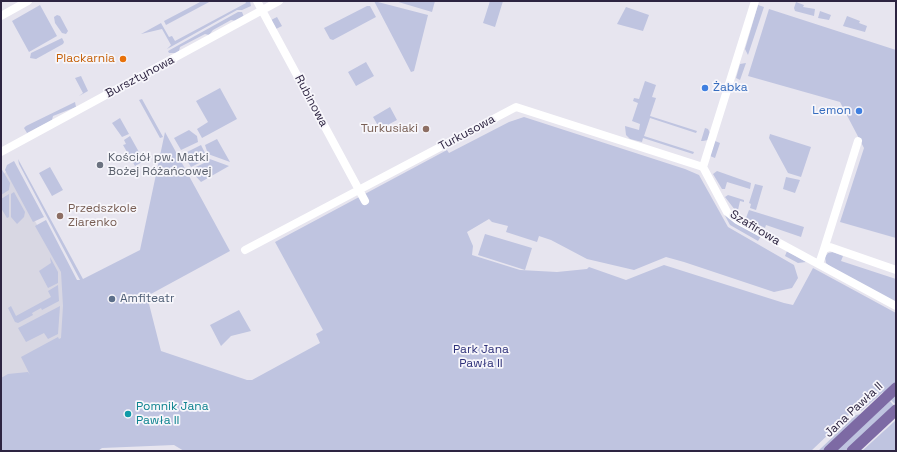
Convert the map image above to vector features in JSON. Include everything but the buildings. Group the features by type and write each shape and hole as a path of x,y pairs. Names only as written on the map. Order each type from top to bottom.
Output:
{"main road":[{"name":"Jana Pawła II","path":"829,451 896,388"},
{"path":"852,451 896,410"}],"street":[{"path":"1,16 28,1"},
{"name":"Rubinowa","path":"256,1 364,201"},
{"name":"Bursztynowa","path":"1,152 279,1"},
{"path":"703,167 756,1"},
{"name":"Turkusowa","path":"245,250 516,107 703,167"},
{"path":"819,264 858,141"},
{"name":"Szafirowa","path":"703,167 727,212 737,220 896,306"},
{"path":"824,249 830,247 844,251 896,270"}],"shaded area":[{"path":"8,171 68,282 68,356 31,375 1,382 1,175"}],"green space":[{"path":"202,1 211,1 166,25 164,21"},
{"path":"245,1 250,1 251,6 242,10 237,10 167,49 171,45 162,29 141,34 161,23 169,37 172,36 175,41 246,3"},
{"path":"374,1 428,15 414,71 411,72"},
{"path":"395,1 435,1 432,12"},
{"path":"490,1 503,1 495,27 483,23"},
{"path":"796,2 804,5 803,7 815,9 814,16 795,11 794,8"},
{"path":"40,5 57,36 29,52 12,21"},
{"path":"758,5 764,7 748,55 745,49"},
{"path":"367,6 370,6 376,17 333,40 330,39 324,28"},
{"path":"626,7 649,15 643,31 617,24"},
{"path":"769,9 896,50 896,238 840,222 864,148 840,102 748,76"},
{"path":"820,11 831,15 829,20 818,18"},
{"path":"238,12 242,12 244,17 236,21 231,20 213,30 209,35 205,34 180,47 179,51 176,53 169,53 168,51"},
{"path":"57,15 60,16 68,31 66,34 62,33 55,23 54,17"},
{"path":"847,16 860,21 859,23 867,26 865,32 843,26"},
{"path":"277,17 282,26 276,29 271,20"},
{"path":"62,38 64,42 63,44 36,59 30,58 31,53"},
{"path":"366,62 374,76 356,86 348,72"},
{"path":"746,63 740,80 736,78 740,64"},
{"path":"81,76 88,91 79,96 83,93 75,78"},
{"path":"645,81 656,85 652,97 656,98 650,116 697,131 696,133 650,118 644,136 694,152 693,154 643,138 642,142 630,139 626,135 625,126 639,130 640,124 632,121 638,103 633,101 634,98 639,99"},
{"path":"220,88 237,119 202,138 197,129 208,122 196,101"},
{"path":"142,99 163,137 160,138 139,100"},
{"path":"75,102 76,107 53,116 52,120 27,133 24,128 26,126"},
{"path":"390,107 397,120 380,129 373,117"},
{"name":"Park Jana Pawła II","path":"524,117 685,169 699,175 728,227 794,265 798,278 792,288 774,292 666,257 634,270 587,259 551,240 539,236 537,242 506,232 508,226 492,222 489,219 467,232 473,246 472,255 520,270 557,272 587,269 589,267 626,280 664,265 793,305 813,268 896,313 896,405 883,392 861,411 852,412 811,451 184,451 174,445 102,448 98,451 1,451 1,378 8,374 28,372 30,375 21,357 58,337 59,339 61,338 63,306 61,272 35,226 46,220 77,280 80,280 19,164 18,159 83,279 140,250 165,132 230,251 149,295 148,300 161,351 247,380 252,380 320,343 316,334 323,330 275,242 447,150 449,153 509,122"},
{"path":"120,118 129,134 122,137 112,123"},
{"path":"705,128 708,129 710,133 708,140 701,141"},
{"path":"189,130 197,136 198,142 181,150 174,138"},
{"path":"770,134 811,147 801,177 788,173 769,138"},
{"path":"130,136 144,161 135,166 123,145 126,144 124,140"},
{"path":"217,139 230,162 208,154 205,145"},
{"path":"715,141 720,143 715,158 710,156"},
{"path":"201,145 205,153 203,161 191,167 183,154"},
{"path":"207,158 229,166 201,182 190,170 206,162"},
{"path":"14,161 44,217 33,222 5,170 7,165"},
{"path":"50,167 63,190 52,196 39,173"},
{"path":"1,168 10,183 9,190 1,195"},
{"path":"717,171 751,183 750,189 727,182 725,189 722,189 713,174"},
{"path":"786,177 800,180 795,193 783,189"},
{"path":"755,184 763,186 756,210 750,208 751,204 749,203"},
{"path":"14,192 25,212 24,217 17,224 11,217 11,194"},
{"path":"9,194 9,217 7,218 1,208 1,199"},
{"path":"728,195 744,200 744,202 740,201 738,210 735,210 725,197"},
{"path":"722,210 761,236 758,241 730,225"},
{"path":"749,210 804,227 801,237 766,225 765,228 746,218"},
{"path":"485,234 532,248 525,270 478,255"},
{"path":"787,251 806,262 798,263 785,256"},
{"path":"833,252 843,256 841,261 896,279 896,303 832,268 826,263 825,257 828,253"},
{"path":"50,257 58,272 58,283 48,288 39,271 51,263"},
{"path":"58,285 59,301 42,310 41,308 32,313 33,315 18,323 15,322 8,308 11,306 16,316 51,297 48,291"},
{"path":"60,306 58,334 48,339 44,333 26,342 18,328"},
{"path":"239,310 251,331 231,336 221,346 210,325"},
{"path":"890,401 894,406 845,451 836,451"},
{"path":"861,414 823,451 818,451 856,415"},
{"path":"896,420 896,451 862,451"}],"place":[{"name":"Plackarnia","path":"123,59"},
{"name":"Żabka","path":"705,88"},
{"name":"Lemon","path":"859,111"},
{"name":"Turkusiaki","path":"426,129"},
{"name":"Kościół pw. Matki Bożej Różańcowej","path":"100,165"},
{"name":"Przedszkole Ziarenko","path":"60,216"},
{"name":"Amfiteatr","path":"112,299"},
{"name":"Pomnik Jana Pawła II","path":"128,414"}]}
